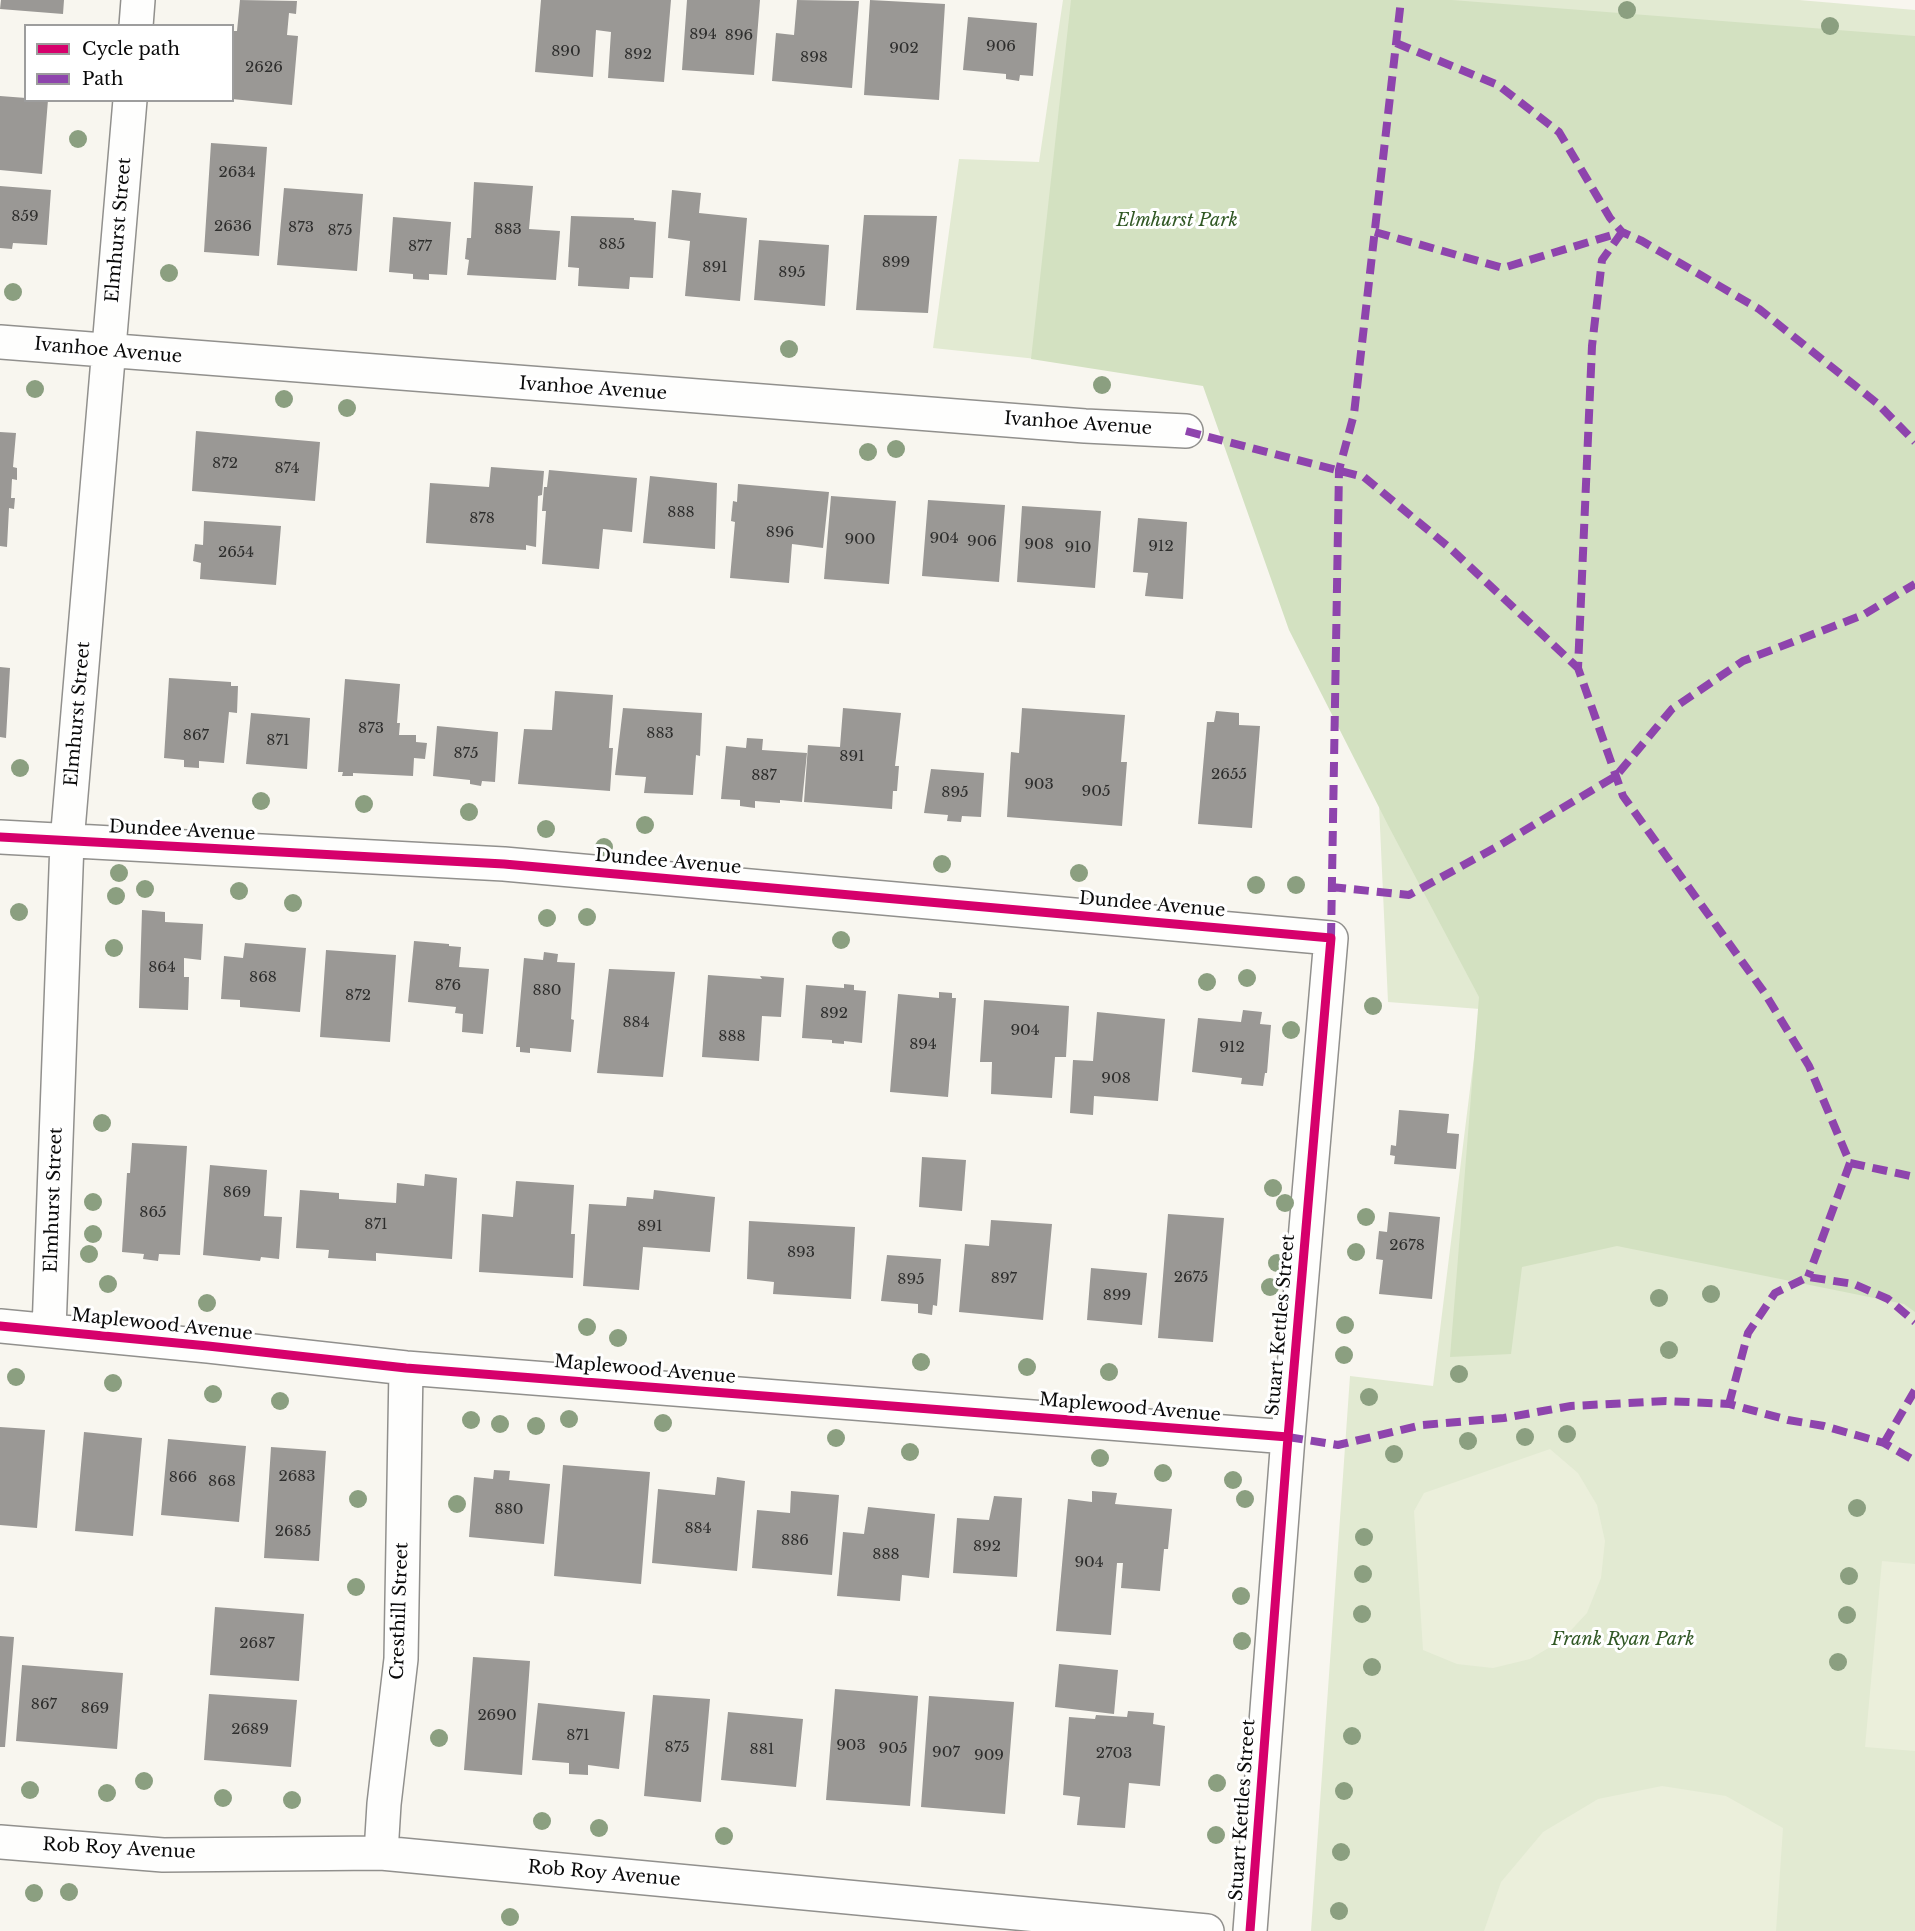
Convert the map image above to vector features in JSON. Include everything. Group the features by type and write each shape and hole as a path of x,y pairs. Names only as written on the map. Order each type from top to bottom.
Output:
{"street":[{"path":"136,24 138,0"},
{"name":"Elmhurst Street","path":"49,1330 67,842 130,102"},
{"name":"Ivanhoe Avenue","path":"0,342 1085,426 1186,431"},
{"name":"Dundee Avenue","path":"0,837 504,864 1331,938"},
{"name":"Stuart Kettles Street","path":"1250,1931 1288,1437 1331,938"},
{"name":"Maplewood Avenue","path":"0,1326 406,1368 1288,1437"},
{"name":"Cresthill Street","path":"381,1853 384,1804 401,1659 406,1368"},
{"name":"Rob Roy Avenue","path":"0,1842 163,1855 381,1853 1208,1931"}],"green space":[{"name":"Elmhurst Park","path":"1063,0 1351,0 1310,388 933,348 959,159 1039,162"},
{"name":"Frank Ryan Park","path":"1071,0 1452,0 1915,36 1915,1312 1904,1304 1617,1246 1522,1267 1511,1354 1450,1357 1479,997 1289,630 1203,386 1031,359"},
{"name":"Frank Ryan Park","path":"1403,0 1799,0 1915,10 1915,1931 1311,1931 1350,1376 1433,1386 1480,1009 1388,1002 1364,477"},
{"path":"1550,1449 1578,1473 1597,1505 1605,1541 1601,1578 1587,1613 1562,1640 1530,1659 1493,1668 1457,1664 1423,1650 1414,1511 1424,1493"},
{"path":"1882,1561 1915,1564 1915,1751 1865,1747"},
{"path":"1662,1786 1726,1796 1783,1828 1776,1931 1484,1931 1501,1882 1543,1832 1598,1799"}],"building":[{"path":"1,0 64,0 63,14 0,9"},
{"path":"240,0 297,1 296,14 289,13 287,35 298,36 292,105 234,99 234,31 237,31"},
{"path":"541,0 671,0 664,82 608,78 611,32 596,30 593,77 535,72"},
{"path":"687,0 760,0 754,75 682,70"},
{"path":"797,0 859,1 852,88 772,81 776,33 794,35"},
{"path":"870,0 945,4 939,100 864,95"},
{"path":"968,17 1037,23 1033,76 1020,75 1019,81 1006,79 1006,74 963,70"},
{"path":"0,96 24,98 24,102 48,102 42,174 0,170"},
{"path":"211,143 267,147 259,256 204,252"},
{"path":"474,182 533,186 529,229 560,231 556,280 467,275 469,260 465,259 467,238 471,238"},
{"path":"0,186 51,190 47,245 13,243 12,249 0,248"},
{"path":"284,188 363,194 357,271 277,265"},
{"path":"672,190 701,193 699,213 747,218 740,301 685,296 690,241 668,238"},
{"path":"864,215 937,216 928,313 856,310"},
{"path":"571,216 634,218 634,220 656,222 653,278 630,277 629,289 578,286 579,268 568,267"},
{"path":"393,217 451,222 447,275 429,274 429,280 413,279 413,274 389,272"},
{"path":"759,240 829,245 825,306 754,300"},
{"path":"196,431 320,442 315,501 192,491"},
{"path":"0,432 16,433 13,467 17,468 17,480 12,479 11,498 15,498 14,509 9,508 7,547 0,546"},
{"path":"491,467 544,471 542,495 538,496 536,547 526,545 526,550 426,543 430,483 489,487"},
{"path":"549,470 637,478 632,532 603,529 599,569 542,564 546,511 542,511 544,487 547,487"},
{"path":"650,476 717,483 715,549 643,543"},
{"path":"738,484 829,492 823,548 792,544 789,583 730,578 735,522 731,521 733,501 737,502"},
{"path":"831,496 896,501 889,584 824,579"},
{"path":"928,500 1005,505 999,582 922,576"},
{"path":"1022,506 1101,511 1095,588 1017,582"},
{"path":"1138,518 1187,522 1183,599 1145,596 1148,573 1133,572"},
{"path":"204,521 281,526 276,585 200,579 201,563 193,561 195,544 203,545"},
{"path":"0,667 10,668 6,738 0,737"},
{"path":"169,678 231,682 231,686 238,686 237,713 229,712 224,763 199,761 199,768 184,767 184,760 164,758"},
{"path":"345,679 400,684 397,723 400,723 399,735 416,735 416,742 427,743 425,759 414,758 413,776 353,773 353,776 342,776 343,772 338,772"},
{"path":"555,691 613,695 609,748 613,748 610,791 518,784 524,729 552,730"},
{"path":"623,708 702,713 700,756 696,755 693,795 644,793 646,777 615,775"},
{"path":"843,708 901,713 895,766 899,766 897,791 893,791 892,809 804,802 808,745 840,747"},
{"path":"1022,708 1125,715 1121,762 1127,762 1122,826 1007,817 1011,752 1019,753"},
{"path":"1216,711 1239,713 1239,725 1260,726 1252,828 1198,824 1207,722 1214,722"},
{"path":"251,713 310,718 307,769 246,764"},
{"path":"437,726 498,732 495,782 482,781 481,786 470,784 470,780 433,776"},
{"path":"747,738 763,739 762,750 807,753 802,802 755,801 755,808 740,806 740,800 721,799 726,746 746,748"},
{"path":"931,769 984,773 981,817 962,816 961,822 947,821 948,815 924,813"},
{"path":"142,910 165,912 165,922 203,924 201,960 184,958 184,977 189,977 188,1010 139,1008"},
{"path":"414,941 461,947 459,967 489,969 483,1034 462,1032 463,1014 455,1013 456,1007 408,1002"},
{"path":"245,943 306,948 300,1012 240,1007 240,1000 221,999 224,956 243,958"},
{"path":"326,950 396,955 390,1042 320,1037"},
{"path":"544,952 558,954 557,962 575,963 571,1052 530,1048 530,1053 520,1052 520,1047 516,1047 524,958 543,960"},
{"path":"609,969 675,972 663,1077 597,1073"},
{"path":"708,975 762,979 760,976 784,978 781,1017 762,1016 759,1061 702,1057"},
{"path":"844,984 854,985 854,990 866,991 862,1043 844,1041 844,1044 832,1043 832,1040 802,1038 806,985 844,988"},
{"path":"939,992 952,993 952,998 956,998 948,1097 890,1092 898,994 939,998"},
{"path":"984,1000 1069,1006 1066,1057 1055,1057 1052,1098 991,1094 992,1062 980,1062"},
{"path":"1243,1010 1262,1012 1260,1024 1271,1025 1267,1073 1265,1073 1263,1086 1241,1084 1242,1078 1192,1072 1198,1018 1241,1022"},
{"path":"1097,1012 1165,1019 1158,1101 1094,1096 1093,1115 1070,1113 1073,1060 1093,1061"},
{"path":"1399,1110 1449,1114 1447,1133 1459,1134 1456,1169 1394,1164 1395,1156 1390,1155 1391,1145 1396,1146"},
{"path":"132,1143 187,1146 180,1255 159,1254 158,1261 143,1259 144,1254 122,1252 127,1173 130,1173"},
{"path":"922,1157 966,1160 962,1211 919,1207"},
{"path":"210,1165 267,1170 264,1216 282,1217 279,1259 261,1257 260,1261 203,1255"},
{"path":"425,1174 457,1178 452,1259 376,1253 376,1261 328,1258 329,1250 296,1248 300,1190 339,1193 339,1199 396,1203 397,1183 424,1186"},
{"path":"516,1181 574,1185 571,1234 575,1234 573,1278 479,1272 482,1214 513,1217"},
{"path":"654,1190 715,1197 710,1252 643,1247 639,1290 583,1286 589,1204 626,1206 627,1197 653,1199"},
{"path":"1389,1212 1440,1217 1432,1299 1379,1294 1383,1260 1376,1259 1379,1231 1387,1232"},
{"path":"1168,1214 1224,1218 1213,1342 1158,1338"},
{"path":"991,1220 1052,1224 1043,1320 959,1312 965,1244 989,1246"},
{"path":"749,1221 855,1227 851,1299 773,1294 774,1282 747,1279"},
{"path":"887,1255 941,1259 937,1306 933,1305 932,1315 918,1313 918,1304 881,1301"},
{"path":"1091,1268 1147,1273 1142,1325 1087,1320"},
{"path":"0,1427 45,1430 37,1528 0,1525"},
{"path":"84,1432 142,1438 133,1536 75,1531"},
{"path":"168,1439 246,1446 239,1522 161,1515"},
{"path":"271,1447 326,1451 319,1561 264,1558"},
{"path":"563,1465 650,1472 641,1584 554,1576"},
{"path":"494,1470 510,1471 509,1480 550,1484 544,1544 469,1537 474,1477 493,1479"},
{"path":"717,1477 745,1481 737,1571 652,1563 658,1489 715,1495"},
{"path":"791,1491 839,1495 832,1575 752,1568 757,1510 790,1513"},
{"path":"1092,1491 1117,1493 1115,1504 1172,1509 1168,1549 1164,1549 1160,1591 1121,1588 1123,1563 1117,1563 1111,1635 1056,1631 1068,1499 1092,1502"},
{"path":"994,1496 1022,1498 1017,1577 953,1573 957,1518 989,1520"},
{"path":"868,1507 935,1514 929,1578 902,1575 900,1601 837,1596 843,1532 864,1534"},
{"path":"215,1607 304,1614 299,1681 210,1675"},
{"path":"0,1636 14,1637 5,1747 0,1747"},
{"path":"473,1657 530,1661 522,1775 464,1770"},
{"path":"1059,1664 1118,1670 1114,1714 1055,1707"},
{"path":"22,1665 123,1673 117,1749 16,1741"},
{"path":"835,1689 918,1696 910,1806 826,1800"},
{"path":"209,1694 297,1700 291,1767 204,1760"},
{"path":"653,1695 710,1699 701,1802 644,1796"},
{"path":"929,1696 1014,1702 1005,1814 921,1807"},
{"path":"538,1703 625,1712 619,1769 588,1765 588,1775 569,1774 569,1763 532,1760"},
{"path":"1128,1711 1154,1713 1153,1724 1165,1726 1160,1786 1129,1783 1125,1828 1077,1825 1080,1797 1063,1795 1069,1717 1095,1719 1096,1715 1127,1717"},
{"path":"728,1712 803,1719 796,1787 721,1780"}],"marked path":[{"path":"1331,938 1339,470 1354,414 1401,0"},
{"path":"1396,43 1498,85 1559,132 1610,218 1622,232 1642,241 1759,309 1878,404 1915,442"},
{"path":"1375,232 1503,268 1622,232"},
{"path":"1622,232 1602,260 1592,346 1578,668 1623,796 1764,992 1809,1066 1850,1163 1808,1277"},
{"path":"1186,431 1364,477 1451,549 1578,668"},
{"path":"1331,887 1409,895 1500,845 1616,776 1672,709 1743,661 1863,615 1915,584"},
{"path":"1850,1163 1915,1177"},
{"path":"1729,1404 1748,1333 1775,1293 1808,1277 1854,1284 1888,1299 1915,1322"},
{"path":"1884,1443 1915,1390"},
{"path":"1288,1437 1338,1445 1422,1425 1504,1418 1571,1406 1666,1401 1729,1404 1788,1420 1824,1426 1884,1443 1915,1461"}],"cycle path":[{"path":"0,837 504,864 1331,938 1288,1437 1250,1931"},
{"path":"0,1326 406,1368 1288,1437"}]}
